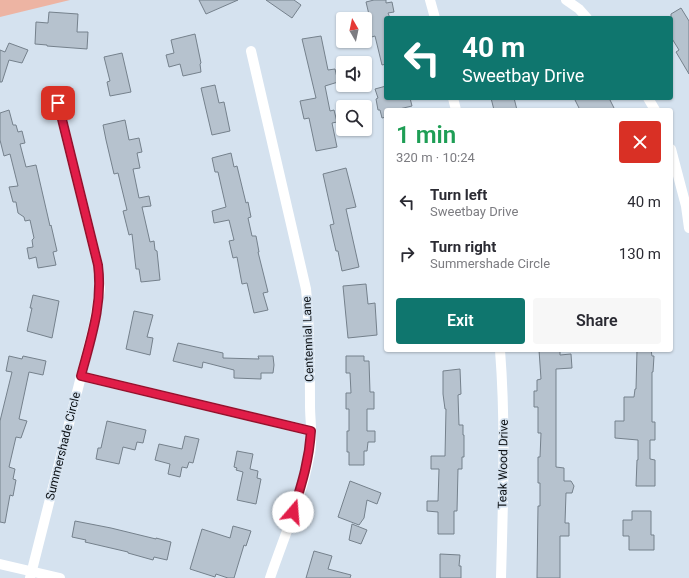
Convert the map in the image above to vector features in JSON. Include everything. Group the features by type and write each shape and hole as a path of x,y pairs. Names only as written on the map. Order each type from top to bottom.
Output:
{"street":[{"path":"430,0 434,16"},
{"path":"566,0 579,9 585,16"},
{"name":"Centennial Lane","path":"251,51 306,290 309,325 310,452 305,473 270,578"},
{"name":"Summershade Circle","path":"31,574 98,306 100,280 98,265 58,103"},
{"path":"673,157 686,206 689,228"},
{"name":"Teak Wood Drive","path":"500,352 504,427 502,578"},
{"path":"81,376 311,431"},
{"path":"0,564 31,574 60,578"}],"shaded area":[{"path":"0,0 70,0 0,17"}],"building":[{"path":"199,0 238,0 206,14"},
{"path":"266,0 294,0 301,5 292,18"},
{"path":"386,0 386,3 392,2 394,12 388,13 389,16 384,16 384,64 382,65 375,36 372,37 372,12 368,12 366,2"},
{"path":"681,8 689,21 689,74 676,52 679,50 673,40 673,16 671,16 671,14"},
{"path":"49,12 78,14 77,32 88,32 87,49 35,44 36,22 48,23"},
{"path":"195,34 201,63 201,72 183,76 180,64 169,67 166,55 174,53 171,40"},
{"path":"321,36 328,70 335,69 336,83 325,86 330,111 334,110 336,118 336,122 332,123 337,147 316,151 309,118 304,119 300,101 316,98 302,39"},
{"path":"9,43 28,50 22,63 9,60 2,82 0,82 0,50 5,52"},
{"path":"122,53 131,92 110,96 107,82 110,81 104,57"},
{"path":"215,85 219,103 224,102 230,131 212,135 201,88"},
{"path":"384,87 384,100 410,100 412,106 404,108 384,108 384,118 382,118 380,110 378,110 376,99 378,98 375,89"},
{"path":"492,100 514,100 516,108 494,108"},
{"path":"575,100 610,100 614,108 579,108"},
{"path":"9,110 13,125 16,125 18,132 22,131 25,143 20,144 26,167 36,165 57,251 53,252 56,265 38,268 36,257 29,259 27,248 33,247 32,240 34,238 30,220 25,221 24,217 18,213 16,202 13,202 9,187 18,186 10,154 4,156 0,140 0,113"},
{"path":"125,120 129,140 139,138 142,152 137,153 140,168 133,169 139,198 149,196 151,206 142,207 150,242 154,241 155,250 157,251 160,280 141,282 139,269 136,269 132,234 129,235 123,211 127,210 118,173 114,174 106,140 103,125"},
{"path":"231,153 234,167 237,166 246,203 248,202 251,217 248,218 252,236 256,236 258,252 268,292 263,293 268,310 254,313 247,283 242,284 237,257 233,258 229,241 234,240 229,220 214,223 212,211 226,207 218,172 215,172 212,158"},
{"path":"346,168 356,207 346,209 359,267 342,271 330,225 334,224 323,174"},
{"path":"366,284 368,304 375,303 377,335 348,338 343,286"},
{"path":"33,295 59,301 52,338 27,331"},
{"path":"134,311 153,315 147,337 153,338 150,355 126,349"},
{"path":"178,343 223,353 223,358 259,359 258,356 273,356 273,373 261,373 261,379 234,378 234,370 203,362 202,368 173,361"},
{"path":"539,352 560,352 560,355 571,354 572,368 556,369 556,467 564,468 564,481 571,481 574,486 572,493 566,493 565,523 569,523 569,536 560,536 560,578 537,578 538,506 540,506 538,457 540,457 541,433 538,433 538,407 534,407 534,391 537,391 537,380 541,379"},
{"path":"637,352 651,352 652,356 654,356 652,372 652,422 655,422 655,440 650,440 650,459 655,460 655,486 636,486 638,440 615,438 615,421 624,421 624,397 634,397 636,389"},
{"path":"9,356 22,359 23,356 46,361 43,375 29,372 19,419 27,421 21,438 16,437 9,467 15,469 13,479 16,480 13,496 10,495 5,523 0,522 0,421 12,372 6,371"},
{"path":"346,356 364,356 364,361 369,361 370,392 374,392 374,409 367,409 367,431 375,431 375,442 368,442 367,451 364,451 364,465 349,465 349,452 347,452 347,431 349,431 349,409 346,409 346,393 351,393 350,373 346,373"},
{"path":"460,369 461,394 458,395 459,425 463,425 464,457 462,457 462,469 458,469 457,511 454,511 454,534 438,534 438,512 427,511 427,501 438,501 439,469 431,469 431,456 445,456 446,409 443,394 443,371"},
{"path":"107,421 146,430 143,443 137,442 135,450 123,447 119,464 96,459 98,448 101,448"},
{"path":"185,436 199,439 193,463 189,462 187,468 182,467 180,477 168,474 170,464 155,460 159,444 182,449"},
{"path":"237,451 253,454 250,469 258,471 257,478 261,479 256,504 237,500 243,472 236,470 237,468 234,467"},
{"path":"350,481 381,493 377,504 367,500 364,518 359,525 338,517"},
{"path":"632,511 651,511 651,535 654,535 654,550 629,550 629,536 623,536 623,520 632,520"},
{"path":"75,521 171,542 167,560 154,557 153,560 128,552 85,542 86,540 72,537"},
{"path":"352,524 367,530 361,544 349,540"},
{"path":"233,526 251,531 246,546 244,545 234,578 228,578 216,574 215,577 190,569 202,529 230,538"},
{"path":"314,551 332,556 328,569 351,575 350,578 306,578"},
{"path":"440,554 460,555 459,566 461,566 461,578 440,578"}],"route":[{"path":"58,103 98,265 100,280 98,306 81,376 311,431 310,452 293,512"}]}
